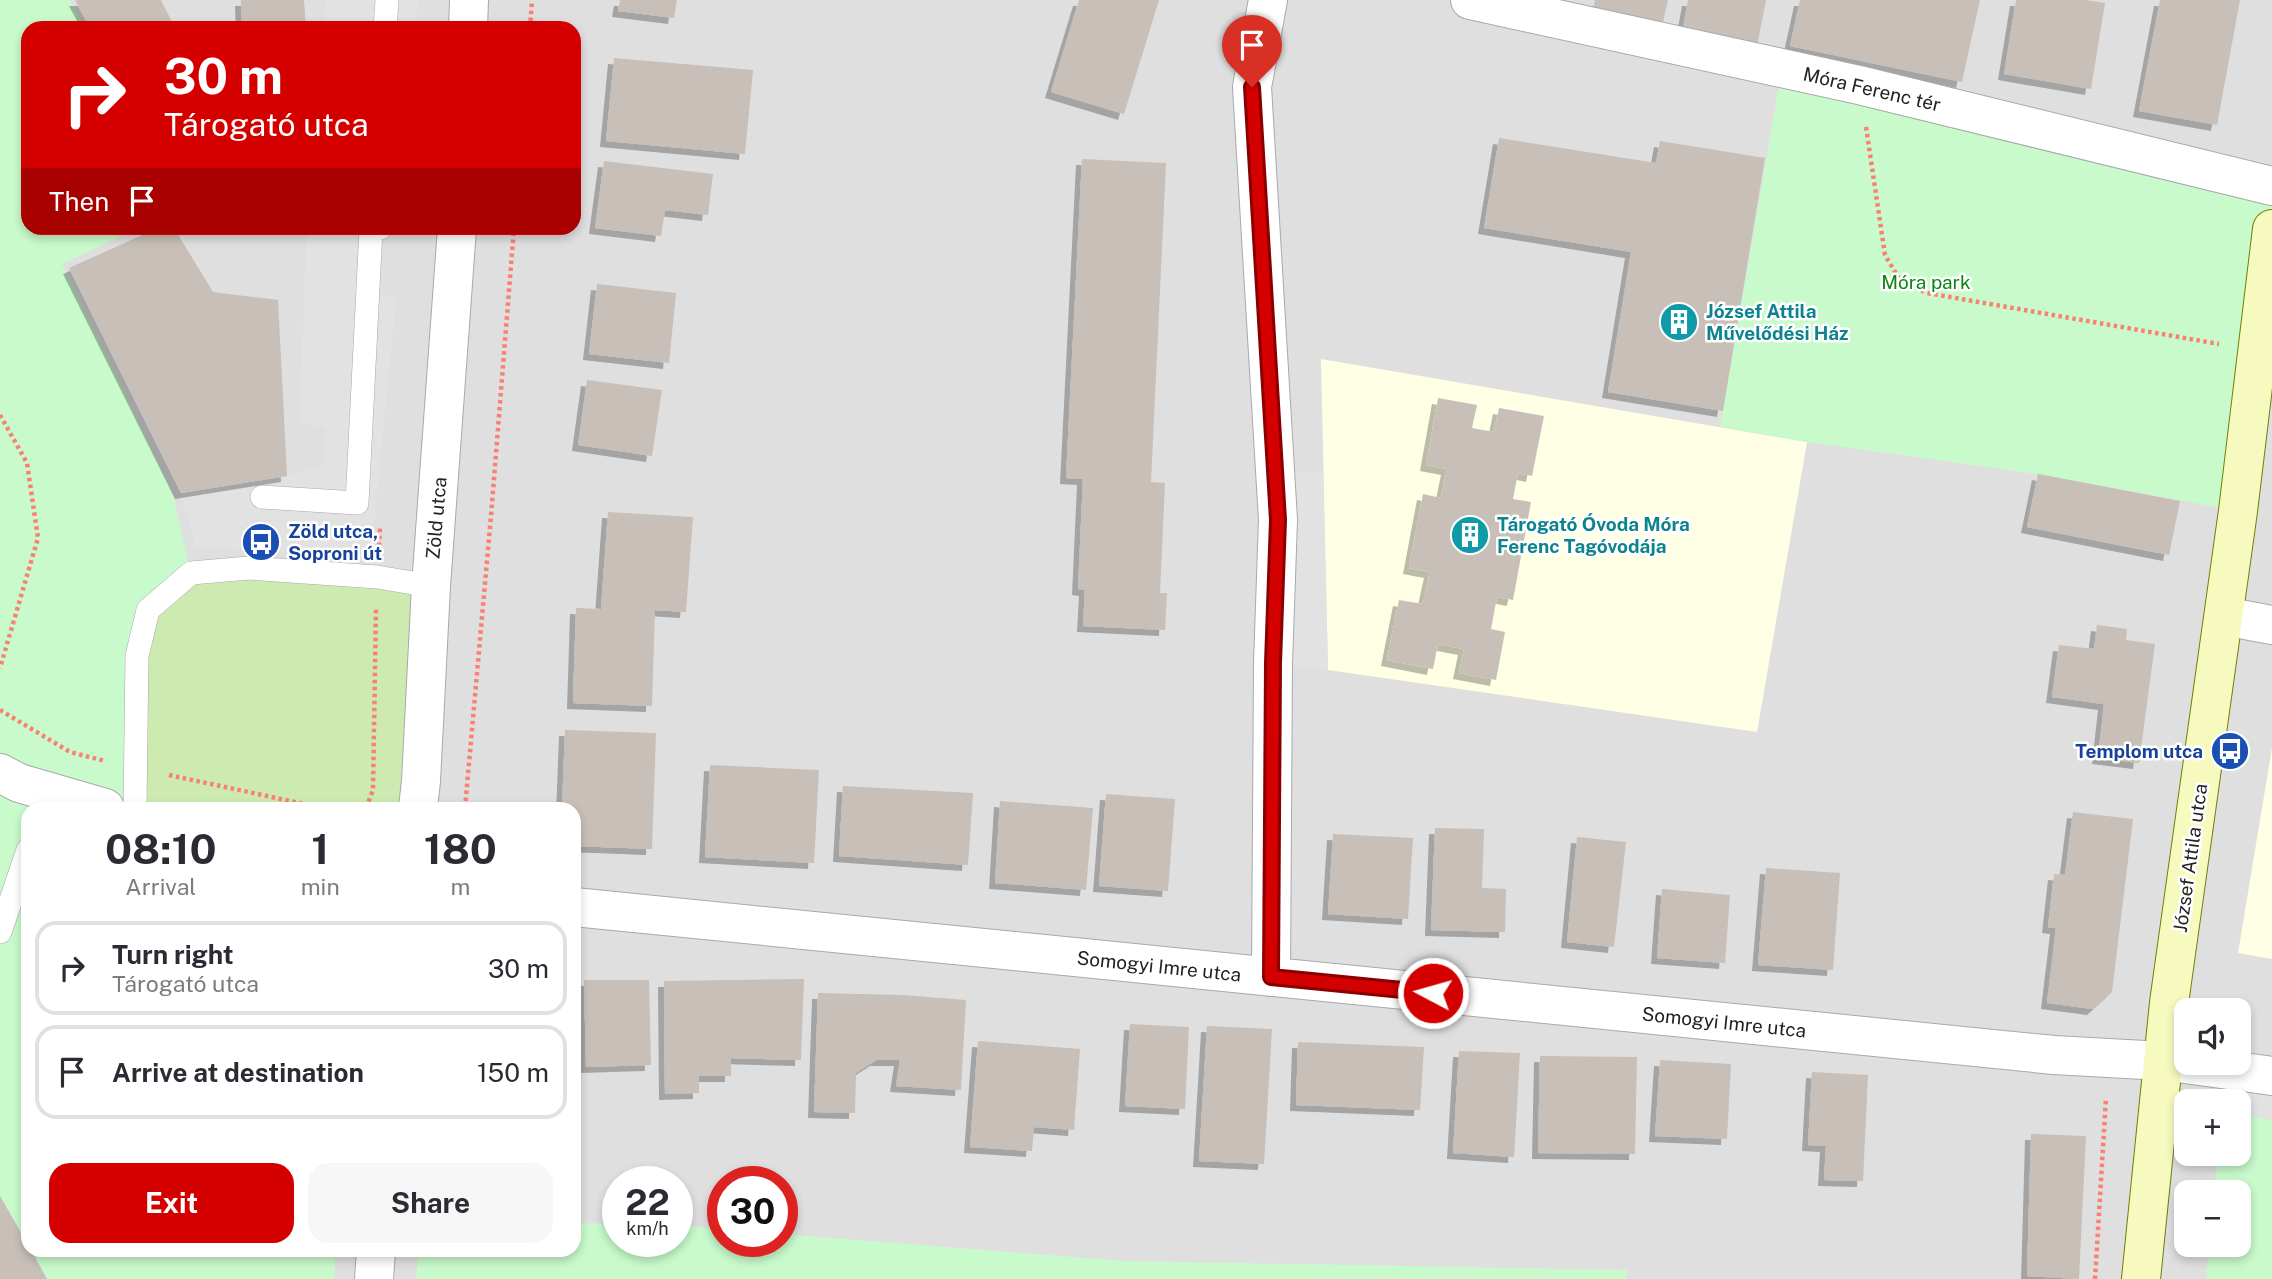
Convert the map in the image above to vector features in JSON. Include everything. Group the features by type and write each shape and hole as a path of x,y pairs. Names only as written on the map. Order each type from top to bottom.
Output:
{"street":[{"path":"468,21 470,0"},
{"path":"1268,0 1252,87 1278,520 1273,663 1271,977"},
{"name":"Móra Ferenc tér","path":"1470,0 1859,85 2272,186"},
{"name":"József Attila utca","path":"2141,1279 2169,1003 2224,615 2259,351 2272,229"},
{"name":"Zöld utca","path":"419,802 449,235"},
{"path":"2224,615 2272,625"},
{"path":"0,773 45,800"},
{"name":"Somogyi Imre utca","path":"581,907 2054,1055 2163,1061"},
{"path":"2163,1061 2272,1076"},
{"path":"374,1279 376,1257"}],"lane":[{"path":"386,21 387,0"},
{"path":"262,497 357,503 371,235"},
{"path":"135,802 137,656 148,610 191,573 248,568 377,577 430,586"},
{"path":"0,932 21,870"}],"path":[{"path":"530,21 532,0"},
{"path":"1859,85 1885,255 1900,280 1927,293 2259,351"},
{"path":"466,802 513,235"},
{"path":"0,415 27,463 38,538 0,668"},
{"path":"0,710 70,752 295,802"},
{"path":"2095,1279 2106,1092"}],"shaded area":[{"path":"0,0 2272,0 2272,1279 0,1279"},
{"path":"326,0 418,0 416,21 324,21"},
{"path":"307,235 373,235 368,291 396,298 371,557 196,547 181,493 287,476 325,465 325,427 299,423"},
{"path":"1321,359 1807,442 1757,732 1328,670"},
{"path":"1323,471 1328,670 1273,663 1275,474"},
{"path":"2272,748 2272,959 2238,953"},
{"path":"2251,1072 2272,1076 2272,1120 2251,1116 2251,1089 2231,1089 2238,1075 2251,1075"}],"green space":[{"path":"0,0 70,0 81,21 21,21 21,235 123,235 62,264 173,494 191,573 148,610 135,802 21,802 21,1233 0,1196"},
{"name":"Móra park","path":"1782,68 2272,186 2272,229 2238,511 2038,474 1807,442 1720,427"},
{"path":"191,573 431,586 411,802 135,802 148,610"},
{"path":"2251,1116 2272,1120 2272,1279 2206,1279 2209,1257 2251,1257 2251,1180 2215,1180 2217,1166 2251,1166"},
{"path":"581,1223 602,1224 602,1257 693,1257 693,1226 707,1228 707,1257 798,1257 798,1235 1124,1261 1627,1270 1627,1279 416,1279 418,1257 581,1257"},
{"path":"35,1257 336,1257 334,1279 47,1279"}],"building":[{"path":"75,0 161,0 172,21 86,21"},
{"path":"241,0 304,0 306,21 242,21"},
{"path":"620,0 677,0 674,18 618,11"},
{"path":"1079,0 1159,0 1124,114 1051,92"},
{"path":"1595,0 1668,0 1662,26 1593,11"},
{"path":"1688,0 1766,0 1757,46 1682,33"},
{"path":"1800,0 1980,0 1962,82 1790,46"},
{"path":"2016,0 2085,0 2105,3 2091,89 2004,74"},
{"path":"2160,0 2240,0 2217,125 2139,111"},
{"path":"614,58 753,70 745,154 606,141"},
{"name":"József Attila Művelődési Ház","path":"1499,138 1656,163 1660,141 1765,158 1723,411 1608,392 1631,252 1484,228"},
{"path":"1082,159 1166,163 1151,482 1165,483 1160,593 1167,593 1165,630 1083,626 1085,590 1078,589 1083,479 1066,478"},
{"path":"604,161 713,174 708,215 665,210 661,236 595,228"},
{"path":"142,235 178,235 213,292 278,300 287,476 181,493 69,268"},
{"path":"597,284 676,293 669,363 589,354"},
{"path":"587,380 662,390 652,456 578,445"},
{"name":"Tárogató Óvoda Móra Ferenc Tagóvodája","path":"1438,398 1477,405 1472,428 1494,432 1499,408 1544,416 1532,476 1518,473 1513,499 1531,502 1513,600 1497,597 1491,629 1505,632 1496,680 1459,673 1464,649 1438,644 1433,669 1387,660 1399,600 1423,604 1430,572 1409,568 1423,494 1441,498 1447,469 1426,465"},
{"path":"2038,474 2180,501 2169,555 2027,527"},
{"path":"608,512 693,517 686,612 655,610 652,706 573,703 576,608 601,609"},
{"path":"2097,625 2127,629 2126,640 2155,644 2139,763 2098,758 2104,704 2052,697 2059,645 2094,649"},
{"path":"565,730 656,733 652,849 581,846 581,802 562,802"},
{"path":"710,765 819,770 814,863 705,857"},
{"path":"843,786 973,793 968,865 839,856"},
{"path":"1106,794 1175,799 1168,891 1099,886"},
{"path":"1000,801 1093,808 1086,890 995,883"},
{"path":"2073,812 2133,819 2112,992 2093,1009 2047,1003 2056,928 2048,927 2054,874 2065,875"},
{"path":"1435,828 1484,829 1482,888 1506,889 1505,932 1431,930"},
{"path":"1333,834 1413,838 1408,919 1328,914"},
{"path":"1577,837 1626,842 1614,947 1567,942"},
{"path":"1766,868 1840,873 1833,970 1758,965"},
{"path":"1662,889 1730,895 1725,963 1657,958"},
{"path":"804,979 801,1060 731,1058 731,1076 699,1076 699,1093 665,1094 664,981"},
{"path":"584,980 649,980 651,1065 586,1067"},
{"path":"818,993 966,1000 961,1090 896,1086 900,1060 876,1060 856,1073 855,1113 814,1112"},
{"path":"1130,1024 1189,1027 1185,1109 1125,1106"},
{"path":"1207,1026 1272,1029 1264,1164 1199,1161"},
{"path":"978,1041 1080,1049 1074,1130 1034,1127 1032,1151 970,1147"},
{"path":"1298,1042 1424,1047 1420,1110 1296,1105"},
{"path":"1459,1051 1520,1053 1514,1157 1453,1153"},
{"path":"1540,1056 1637,1057 1635,1154 1538,1153"},
{"path":"1660,1060 1731,1064 1727,1139 1655,1136"},
{"path":"1812,1072 1868,1075 1863,1181 1824,1180 1826,1146 1808,1145"},
{"path":"2031,1134 2086,1136 2079,1279 2027,1276"},
{"path":"0,1196 21,1233 21,1257 35,1257 47,1279 0,1279"}],"place":[{"name":"József Attila Művelődési Ház","path":"1679,322"},
{"name":"Tárogató Óvoda Móra Ferenc Tagóvodája","path":"1470,535"},
{"name":"Zöld utca, Soproni út","path":"261,542"},
{"name":"Templom utca","path":"2230,751"}],"route":[{"path":"1252,87 1278,520 1273,663 1271,977 1433,993"}]}
